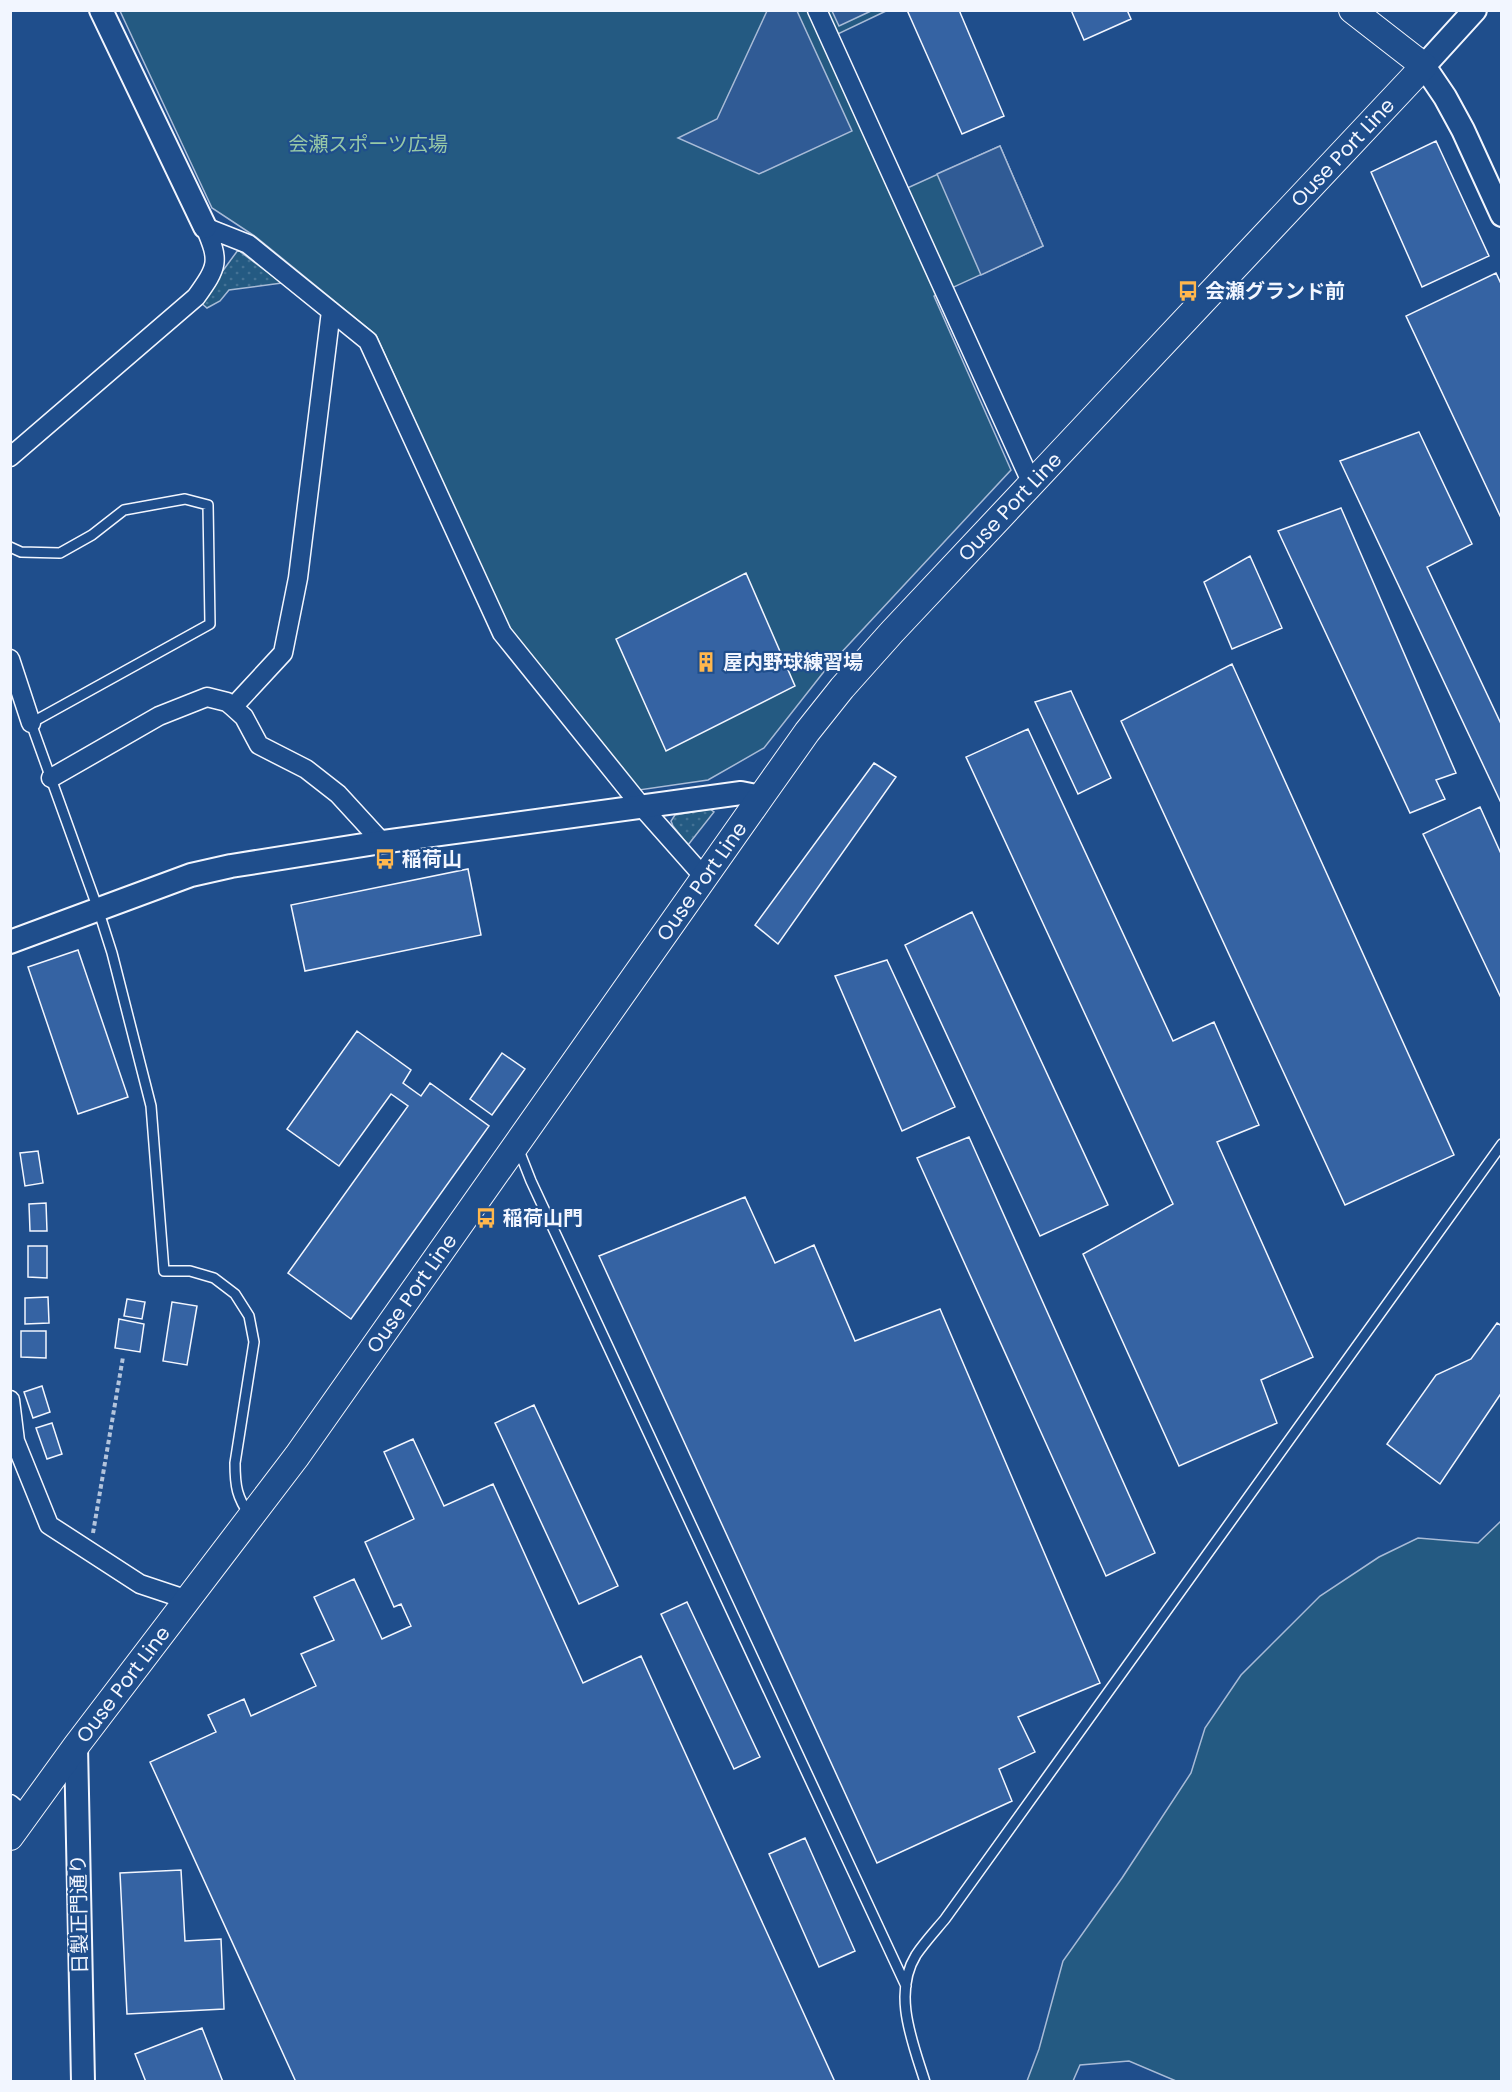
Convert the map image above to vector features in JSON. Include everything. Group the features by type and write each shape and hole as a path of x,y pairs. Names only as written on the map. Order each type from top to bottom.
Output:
{"main road":[{"path":"1352,10 1424,66"},
{"name":"Ouse Port Line","path":"15,1819 76,1746 297,1456 761,796 842,688 1424,66"}],"street":[{"path":"10,457 196,297 214,267 216,252 102,10"},
{"path":"817,10 1032,484"},
{"path":"1475,10 1424,66 1446,97 1502,215"},
{"path":"205,227 248,244 368,341 502,633 642,807 705,877"},
{"path":"233,707 283,653 298,578 331,311"},
{"path":"10,659 31,723"},
{"path":"51,778 159,716 207,697 227,702 244,717 259,745 306,769 338,794 382,842"},
{"path":"10,942 191,875 231,866 382,842 741,793 761,796"},
{"path":"10,1400 15,1441 49,1525 140,1584 188,1600"},
{"name":"日製正門通り","path":"76,1746 83,2082"}],"lane":[{"path":"10,547 21,552 60,553 92,535 124,510 185,499 208,505 210,624 31,723 112,953 151,1106 164,1271 190,1271 214,1278 235,1294 249,1316 254,1342 235,1464 235,1482 239,1499 251,1518"},
{"path":"516,1143 531,1181 906,1986"},
{"path":"925,2082 905,2009 906,1986 915,1957 952,1909 1502,1144"}],"path":[{"path":"90,1552 123,1357"}],"green space":[{"name":"会瀬スポーツ広場","path":"120,11 886,11 825,40 892,195 1000,146 1043,246 934,296 1011,470 826,669 764,748 708,780 639,790 508,627 376,335 256,237 212,208"},
{"path":"238,250 282,283 229,290 220,301 207,308 200,302"},
{"path":"710,809 714,812 688,845 671,821 675,815"},
{"path":"1501,1521 1501,2081 1176,2081 1129,2061 1080,2065 1073,2081 1027,2081 1039,2049 1063,1961 1122,1878 1191,1773 1205,1728 1241,1675 1320,1596 1379,1557 1418,1538 1478,1543"}],"shaded area":[{"path":"767,11 797,11 852,131 759,174 678,138 717,119"},
{"path":"832,11 871,11 839,26"},
{"path":"1000,146 1043,246 981,275 937,174"}],"building":[{"path":"907,10 959,10 1004,116 962,134"},
{"path":"1071,10 1127,10 1131,19 1084,40"},
{"path":"1436,141 1489,256 1422,287 1371,172"},
{"path":"1496,273 1502,286 1502,520 1406,316"},
{"path":"1419,432 1472,544 1427,567 1502,726 1502,805 1340,461"},
{"path":"1341,508 1456,773 1436,780 1445,799 1410,813 1278,531"},
{"path":"1250,556 1282,628 1232,649 1204,582"},
{"name":"屋内野球練習場","path":"746,573 795,686 666,751 616,639"},
{"path":"1232,664 1454,1155 1345,1205 1121,721"},
{"path":"1071,691 1111,778 1078,794 1035,702"},
{"path":"1028,729 1173,1041 1214,1022 1259,1125 1217,1142 1313,1357 1261,1380 1277,1423 1179,1466 1083,1254 1173,1204 966,757"},
{"path":"874,763 896,777 778,944 755,925"},
{"path":"1480,807 1502,856 1502,1000 1423,834"},
{"path":"468,869 481,935 305,971 291,905"},
{"path":"972,912 1108,1205 1040,1236 905,945"},
{"path":"78,950 128,1097 78,1114 28,967"},
{"path":"887,960 955,1107 902,1131 835,976"},
{"path":"357,1031 411,1070 403,1083 421,1096 430,1083 489,1126 351,1319 288,1273 408,1106 391,1094 339,1166 287,1129"},
{"path":"502,1053 525,1069 492,1115 470,1099"},
{"path":"969,1137 1155,1553 1106,1576 917,1158"},
{"path":"38,1151 43,1183 25,1186 20,1153"},
{"path":"745,1197 775,1263 814,1245 855,1341 940,1309 1100,1683 1018,1717 1035,1752 999,1769 1012,1801 877,1863 599,1256"},
{"path":"46,1203 47,1231 30,1231 29,1204"},
{"path":"28,1246 47,1246 47,1278 28,1277"},
{"path":"48,1297 49,1323 25,1324 25,1298"},
{"path":"127,1299 145,1302 142,1319 124,1316"},
{"path":"172,1302 197,1306 187,1365 163,1361"},
{"path":"119,1319 144,1324 140,1352 115,1348"},
{"path":"1497,1323 1502,1326 1502,1392 1440,1484 1387,1444 1436,1375 1471,1359"},
{"path":"21,1331 46,1331 46,1358 21,1357"},
{"path":"42,1386 50,1412 33,1418 24,1392"},
{"path":"534,1405 618,1586 579,1604 495,1423"},
{"path":"52,1423 62,1454 47,1459 36,1428"},
{"path":"413,1439 444,1506 493,1484 583,1683 641,1656 835,2082 296,2082 150,1762 216,1732 208,1715 244,1699 251,1716 316,1686 301,1654 334,1640 314,1597 354,1579 382,1639 411,1626 401,1604 394,1607 365,1542 414,1519 384,1452"},
{"path":"687,1602 760,1757 734,1769 661,1614"},
{"path":"805,1838 855,1951 819,1967 769,1854"},
{"path":"181,1870 185,1941 221,1939 224,2009 127,2014 120,1873"},
{"path":"202,2028 223,2082 146,2082 135,2054"}],"place":[{"name":"会瀬グランド前","path":"1188,291"},
{"name":"屋内野球練習場","path":"706,662"},
{"name":"稲荷山","path":"385,859"},
{"name":"稲荷山門","path":"486,1218"}]}
